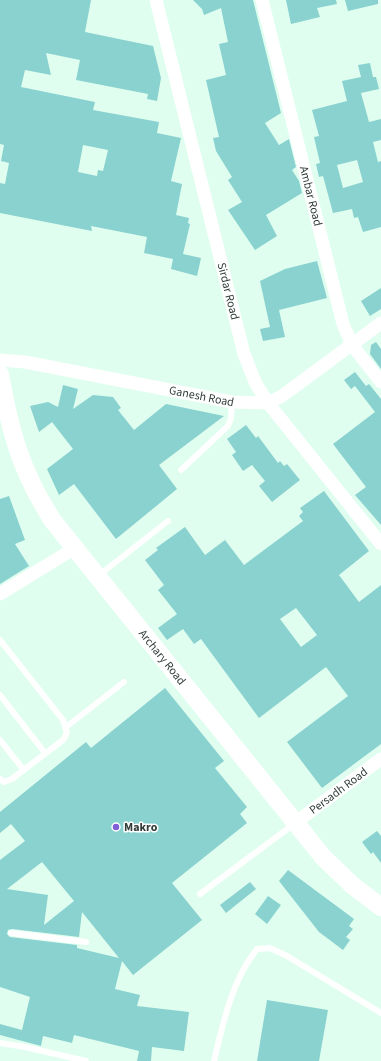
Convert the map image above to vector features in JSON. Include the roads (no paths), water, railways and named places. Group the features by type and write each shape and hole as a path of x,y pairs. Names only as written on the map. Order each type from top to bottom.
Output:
{"street":[{"name":"Sirdar Road","path":"156,0 244,354 256,384 268,404 381,544"},
{"name":"Ambar Road","path":"262,0 338,304 352,346 381,382"},
{"path":"268,404 352,346 381,323"},
{"name":"Ganesh Road","path":"0,360 25,362 232,402 268,404"},
{"name":"Archary Road","path":"0,374 10,424 21,462 36,496 53,521 322,857 352,885 380,904"},
{"path":"0,594 75,548"},
{"name":"Persadh Road","path":"295,823 381,759"}],"lane":[{"path":"181,470 228,426 232,418 232,402"},
{"path":"97,576 168,521"},
{"path":"0,640 63,720 67,733 63,740 12,779 4,782 0,779"},
{"path":"66,727 124,682"},
{"path":"0,695 46,753"},
{"path":"0,740 23,770"},
{"path":"200,894 295,823"},
{"path":"11,933 86,942"},
{"path":"214,1061 237,984 248,960 257,949 270,948 287,956 381,1012"},
{"path":"0,1043 25,1046 86,1061"}],"place":[{"name":"Makro","path":"116,827"}]}
